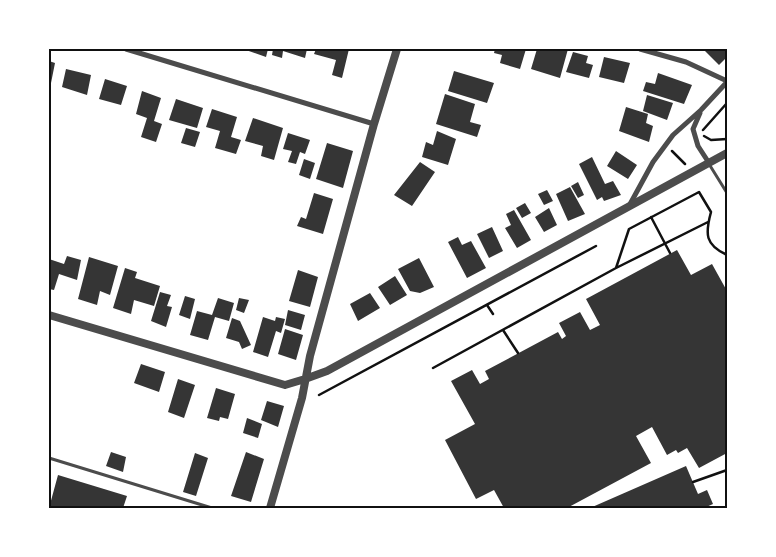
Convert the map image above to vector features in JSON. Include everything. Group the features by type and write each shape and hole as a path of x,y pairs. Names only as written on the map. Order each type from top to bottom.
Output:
{"street":[{"path":"126,49 374,124"},
{"path":"270,508 302,398 310,356 374,124 397,49"},
{"path":"629,207 653,162 673,136 701,110 727,81 686,62 640,49"},
{"path":"701,110 693,129 698,146 709,163"},
{"path":"49,315 285,384 305,379 336,367 727,153"}],"lane":[{"path":"709,163 727,193"},
{"path":"49,458 212,508"}],"path":[{"path":"727,103 701,134 711,140 727,140"},
{"path":"672,151 686,166"},
{"path":"616,268 629,229 699,192 711,212 707,229 708,238 719,252 727,255"},
{"path":"651,217 670,253"},
{"path":"433,368 616,268 708,222"},
{"path":"319,395 596,246"},
{"path":"487,304 493,314"},
{"path":"503,330 518,353"},
{"path":"693,482 727,470"}],"building":[{"path":"243,49 268,49 266,57"},
{"path":"273,49 307,49 305,58 283,51 282,58 272,55"},
{"path":"316,49 349,49 342,78 332,75 336,60 314,54"},
{"path":"495,49 526,49 520,69 500,63 502,55 494,53"},
{"path":"537,49 568,49 560,78 531,69"},
{"path":"703,49 727,49 727,57 719,65"},
{"path":"573,52 588,56 586,63 593,65 589,78 566,72"},
{"path":"604,57 630,63 624,83 599,77"},
{"path":"49,61 55,63 51,83 49,82"},
{"path":"66,69 91,75 87,95 62,87"},
{"path":"454,71 494,83 487,103 448,91"},
{"path":"658,73 692,85 684,104 643,91 646,82 655,84"},
{"path":"105,79 127,86 121,105 99,99"},
{"path":"142,91 161,98 154,121 162,124 156,142 141,137 147,118 136,114"},
{"path":"445,94 475,104 470,122 481,125 477,137 436,124"},
{"path":"647,95 673,103 667,120 643,111"},
{"path":"176,99 203,108 197,128 169,120"},
{"path":"626,107 648,114 646,123 653,126 649,142 619,131"},
{"path":"212,109 237,117 231,137 241,140 236,154 215,148 220,131 206,127"},
{"path":"253,118 283,128 274,160 261,156 263,146 245,141"},
{"path":"186,128 200,132 195,147 181,143"},
{"path":"437,131 456,139 448,165 422,157 426,142 433,145"},
{"path":"288,133 310,140 305,154 300,152 296,164 288,162 292,151 283,149"},
{"path":"327,143 353,151 343,188 316,179"},
{"path":"616,151 637,165 628,179 607,166"},
{"path":"592,157 605,184 613,181 621,195 604,201 602,197 597,200 579,164"},
{"path":"304,159 315,163 310,179 299,175"},
{"path":"420,162 435,172 412,206 394,195"},
{"path":"578,182 584,195 578,198 571,186"},
{"path":"570,187 585,214 568,221 556,194"},
{"path":"547,190 553,201 544,205 538,194"},
{"path":"314,193 333,199 323,234 297,226 301,217 306,219"},
{"path":"525,203 531,213 522,218 516,208"},
{"path":"549,208 557,225 544,232 535,217"},
{"path":"514,210 531,240 517,248 505,228 511,225 506,214"},
{"path":"492,227 503,251 489,258 477,234"},
{"path":"458,237 462,245 471,241 486,268 467,278 448,242"},
{"path":"677,250 691,275 712,264 727,291 727,453 699,468 687,448 678,453 676,450 667,455 652,427 636,436 651,463 567,508 504,508 494,490 476,499 445,440 475,424 451,381 472,370 480,384 489,379 485,371 558,332 562,339 566,336 559,323 580,312 590,330 600,325 586,299"},
{"path":"67,256 81,260 77,280 59,274 54,290 49,289 49,259 64,264"},
{"path":"89,257 118,266 110,295 100,291 97,305 78,299"},
{"path":"419,258 434,287 420,293 410,291 398,269"},
{"path":"125,268 137,272 135,278 160,286 154,306 134,300 131,314 113,308"},
{"path":"298,270 318,277 310,307 289,301"},
{"path":"395,276 407,295 390,305 378,287"},
{"path":"160,292 171,295 167,306 172,307 166,327 151,321"},
{"path":"370,293 380,308 358,321 350,304"},
{"path":"185,296 195,299 190,319 179,315"},
{"path":"218,298 234,303 229,321 215,317 208,340 190,335 197,311 212,315"},
{"path":"239,298 249,300 244,313 236,310"},
{"path":"288,310 305,315 301,330 285,325"},
{"path":"263,317 275,321 276,317 285,319 281,333 276,331 268,357 253,352"},
{"path":"232,318 240,321 251,345 242,349 239,342 226,338"},
{"path":"285,329 303,335 296,360 278,354"},
{"path":"141,364 165,372 159,392 134,383"},
{"path":"178,379 195,385 184,418 168,412"},
{"path":"216,388 235,394 228,419 220,417 219,421 207,418"},
{"path":"267,401 284,406 278,427 261,420"},
{"path":"247,418 262,424 258,438 243,433"},
{"path":"111,452 126,457 123,472 106,466"},
{"path":"246,452 264,459 251,502 231,496"},
{"path":"195,453 208,458 196,496 183,492"},
{"path":"686,466 698,494 707,490 713,504 704,508 590,508"},
{"path":"58,475 127,496 123,508 49,508"}]}
